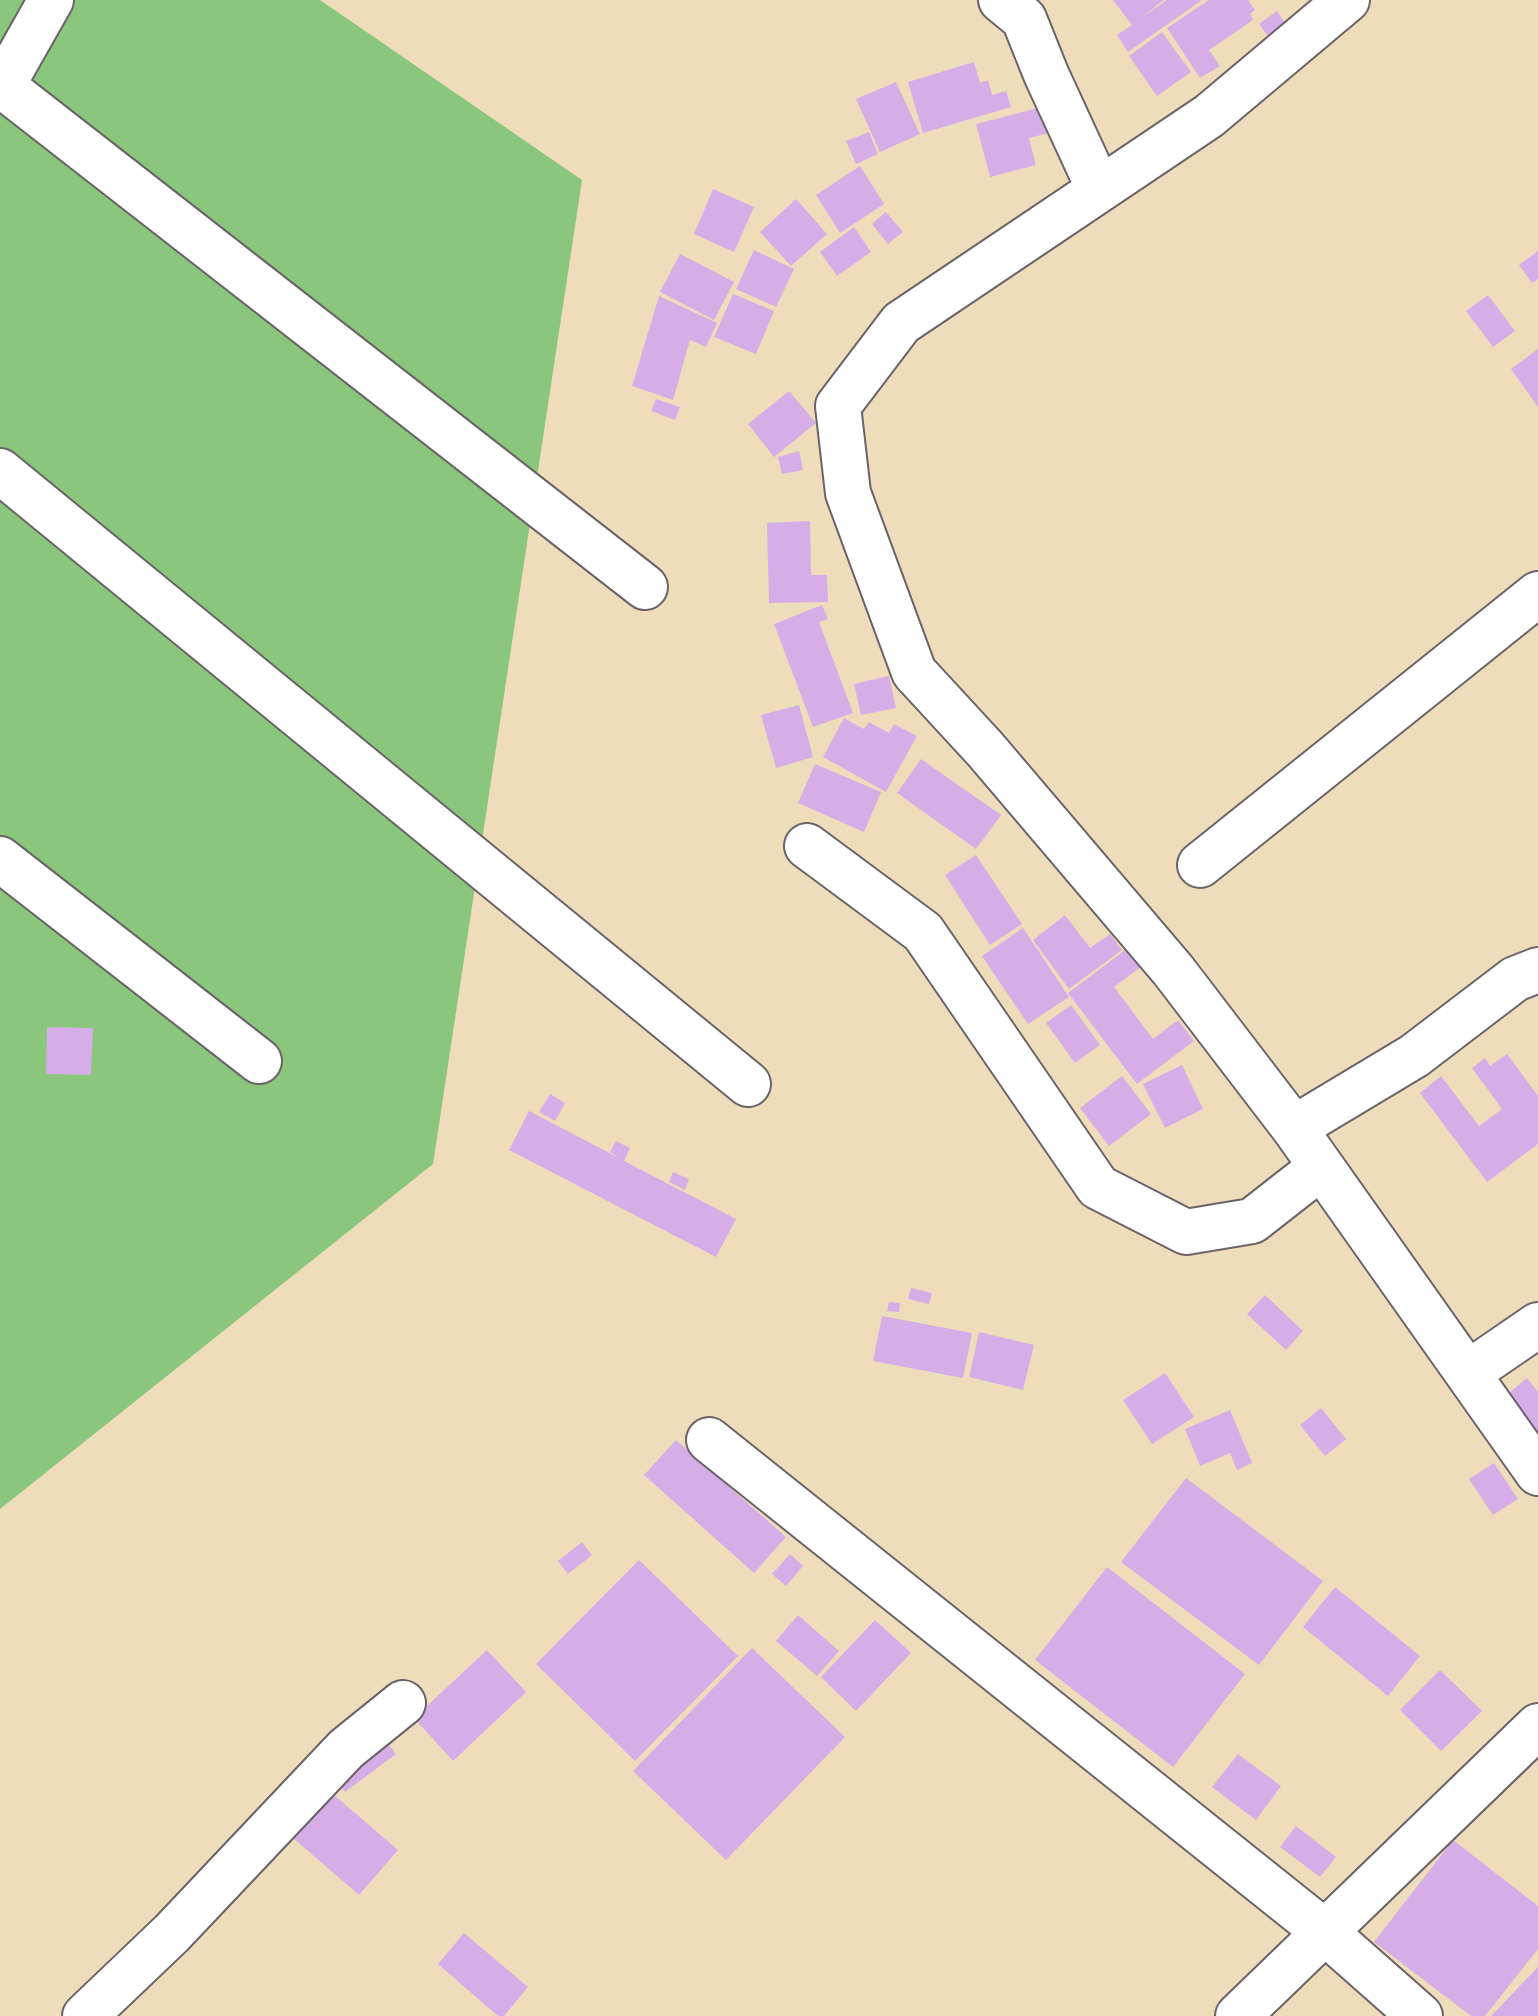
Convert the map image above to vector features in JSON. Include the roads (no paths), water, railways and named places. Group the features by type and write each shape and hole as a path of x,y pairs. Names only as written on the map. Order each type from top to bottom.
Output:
{"street":[{"path":"51,0 1,87 645,587"},
{"path":"1001,0 1024,19 1099,189"},
{"path":"1347,0 1209,116 901,323 838,406 848,493 914,672 985,749 1173,970 1294,1128 1538,1473"},
{"path":"0,471 748,1084"},
{"path":"1200,865 1538,594"},
{"path":"807,846 923,932 1098,1187 1186,1232 1252,1221 1321,1167"},
{"path":"0,859 259,1061"},
{"path":"1294,1128 1414,1056 1515,979 1538,970"},
{"path":"1468,1373 1538,1325"},
{"path":"709,1440 1326,1933 1420,2016"},
{"path":"85,2016 172,1933 346,1749 403,1703"},
{"path":"1238,2016 1538,1726"}]}
